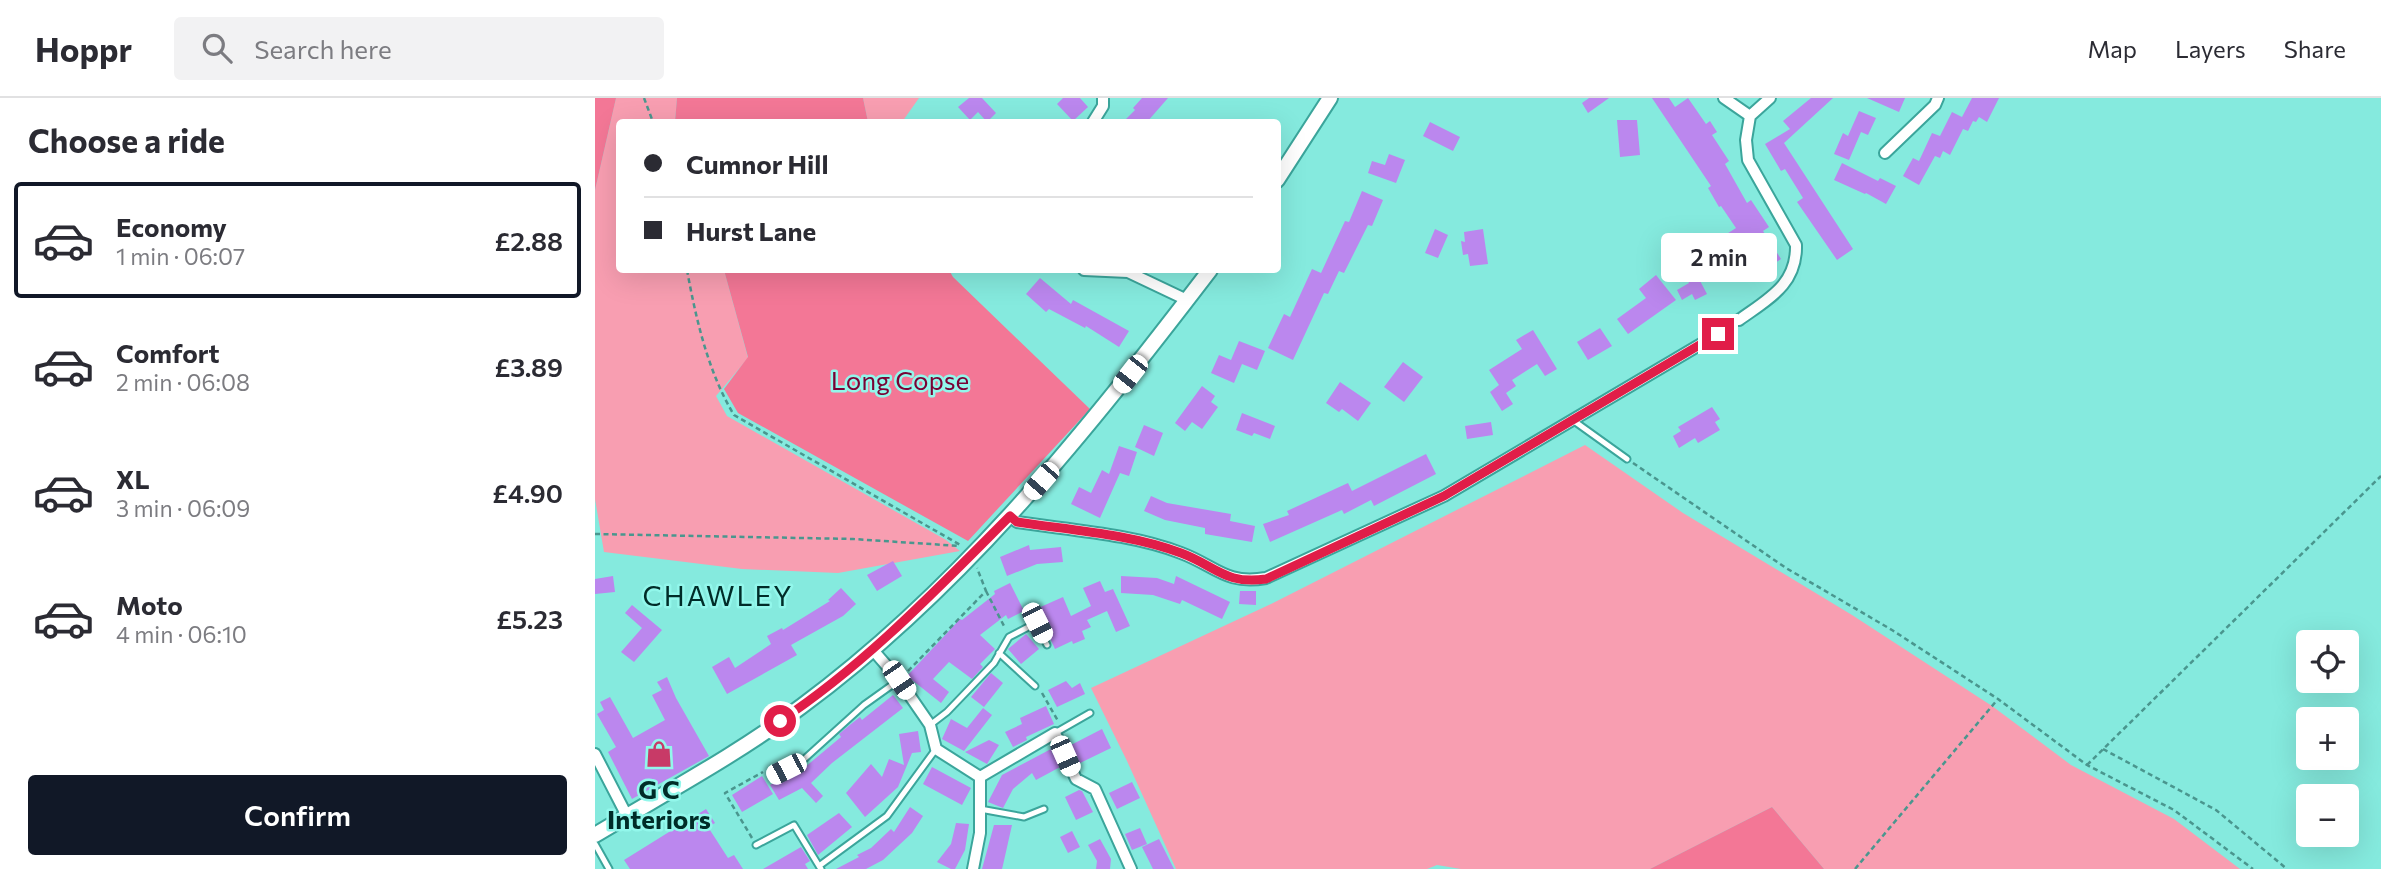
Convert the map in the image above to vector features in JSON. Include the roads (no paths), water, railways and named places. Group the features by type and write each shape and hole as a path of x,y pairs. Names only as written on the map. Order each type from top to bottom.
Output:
{"street":[{"path":"1095,119 1103,106 1103,98"},
{"path":"1281,174 1330,98"},
{"path":"1724,98 1750,116"},
{"path":"1739,320 1776,293 1790,278 1796,259 1796,245 1748,160 1746,140 1750,116 1770,98"},
{"path":"1885,153 1935,105 1938,98"},
{"path":"1130,273 1187,300"},
{"path":"595,835 738,749 801,707 873,650 1010,516 1087,428 1208,273"},
{"path":"1010,516 1017,522 1122,538 1181,553 1228,577 1251,581 1266,579 1444,496 1718,334"},
{"path":"873,650 899,680 930,725 936,749 980,777"},
{"path":"980,777 1058,731 1076,779 1095,789 1131,869"},
{"path":"595,754 627,816"},
{"path":"973,869 980,833 980,777"}],"lane":[{"path":"1572,419 1627,459"},
{"path":"930,725 947,712 994,663 1009,637 1037,623 1047,645"},
{"path":"999,653 1035,686"},
{"path":"772,776 801,762 864,705 899,680"},
{"path":"1058,731 1090,713"},
{"path":"757,845 794,825 820,867 887,816 936,749"},
{"path":"980,809 1024,817 1044,809"},
{"path":"595,844 609,869"}],"place":[{"name":"G C Interiors","path":"659,754"}],"district":[{"name":"CHAWLEY","path":"718,595"}],"park label":[{"name":"Long Copse","path":"900,379"}]}
